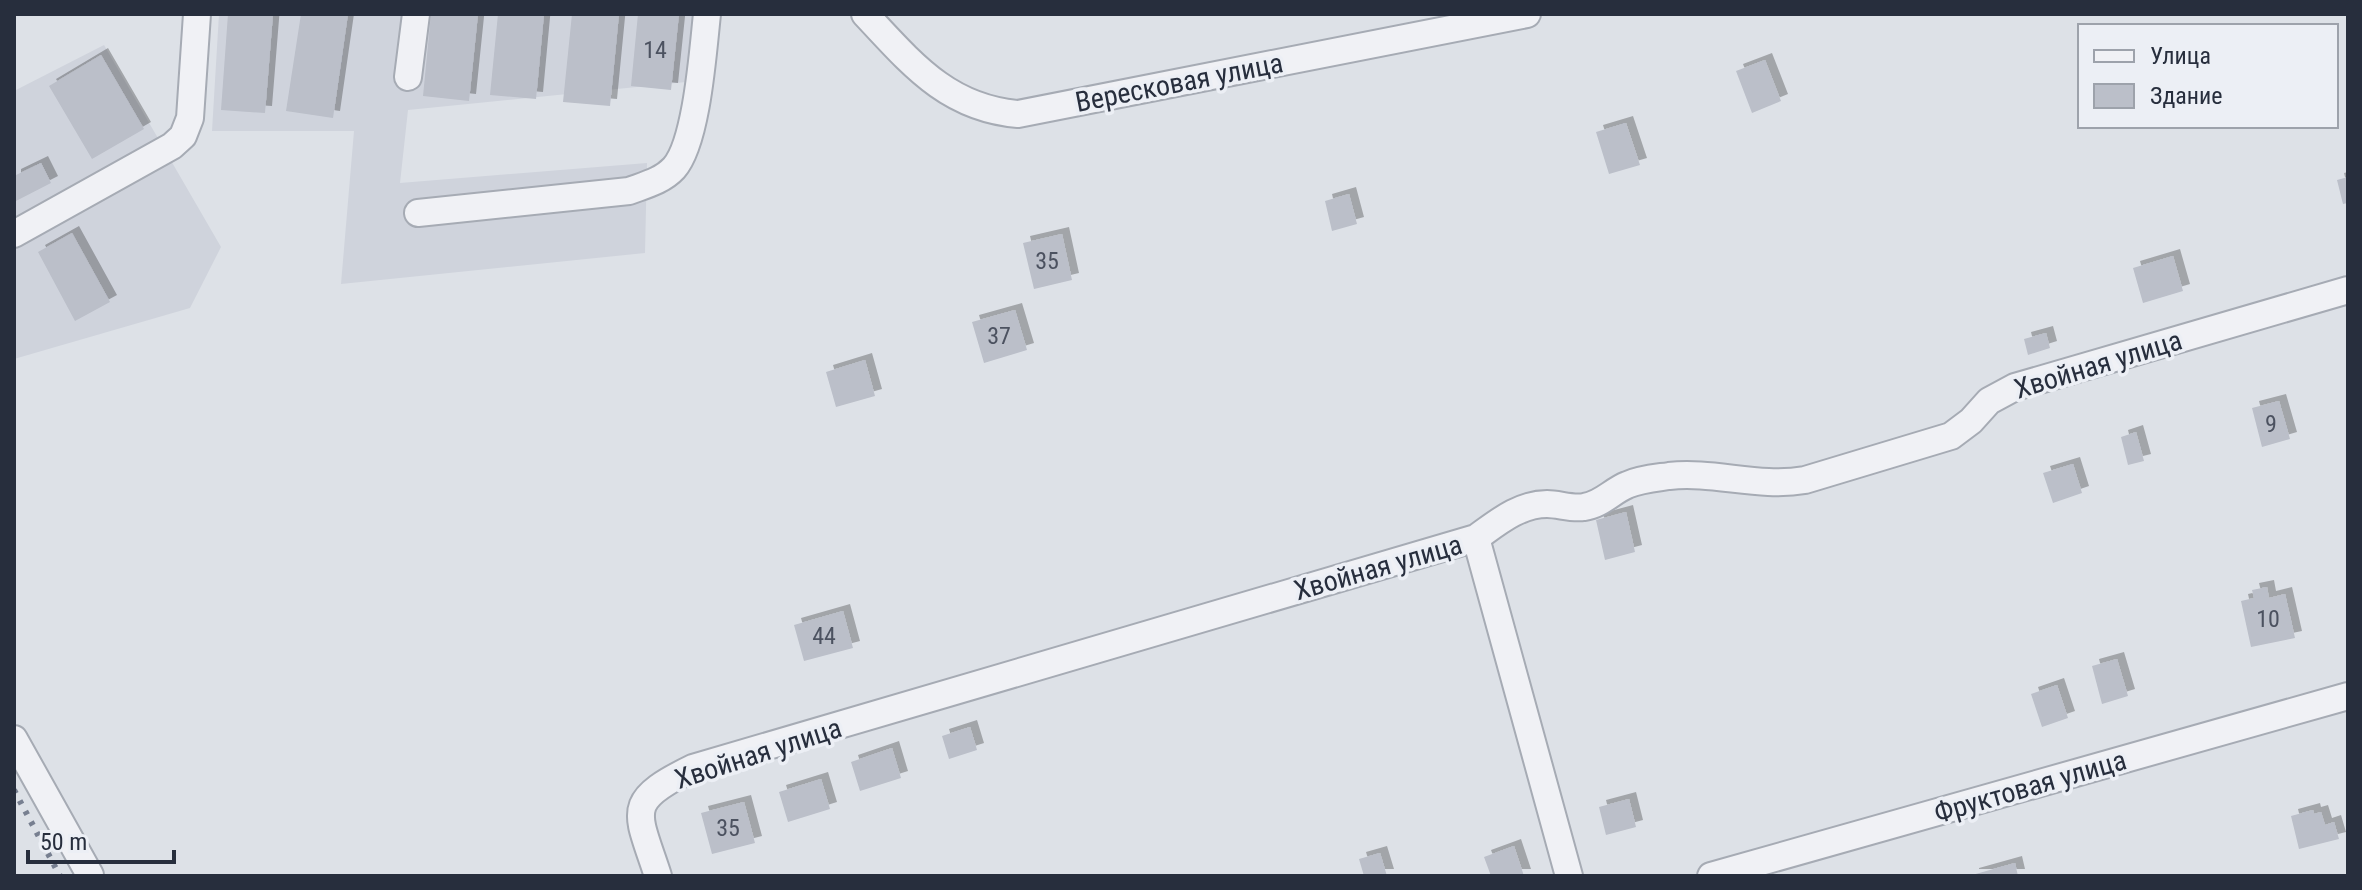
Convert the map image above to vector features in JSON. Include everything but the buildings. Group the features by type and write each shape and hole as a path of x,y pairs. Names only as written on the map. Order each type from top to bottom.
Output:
{"street":[{"path":"14,234 172,146 183,136 190,118 197,14"},
{"path":"408,77 416,14"},
{"path":"418,213 629,191 656,182 675,167 686,143 699,81 707,14"},
{"name":"Вересковая улица","path":"865,14 916,68 964,102 991,112 1018,114 1527,14"},
{"name":"Хвойная улица","path":"658,876 639,816 643,802 652,791 693,768 1476,538 1507,516 1528,507 1547,504 1581,508 1593,505 1640,480 1675,476 1785,484 1805,480 1951,436 1971,421 1989,401 2015,387 2348,290"},
{"path":"1476,538 1569,876"},
{"name":"Фруктовая улица","path":"1711,876 1795,865 2348,696"},
{"path":"14,739 90,875"}],"shaded area":[{"path":"219,14 703,14 696,81 408,110 400,183 647,163 645,253 341,284 354,131 212,131"},
{"path":"104,45 221,247 190,308 14,359 14,91"}],"railway":[{"path":"14,790 60,876"}]}
